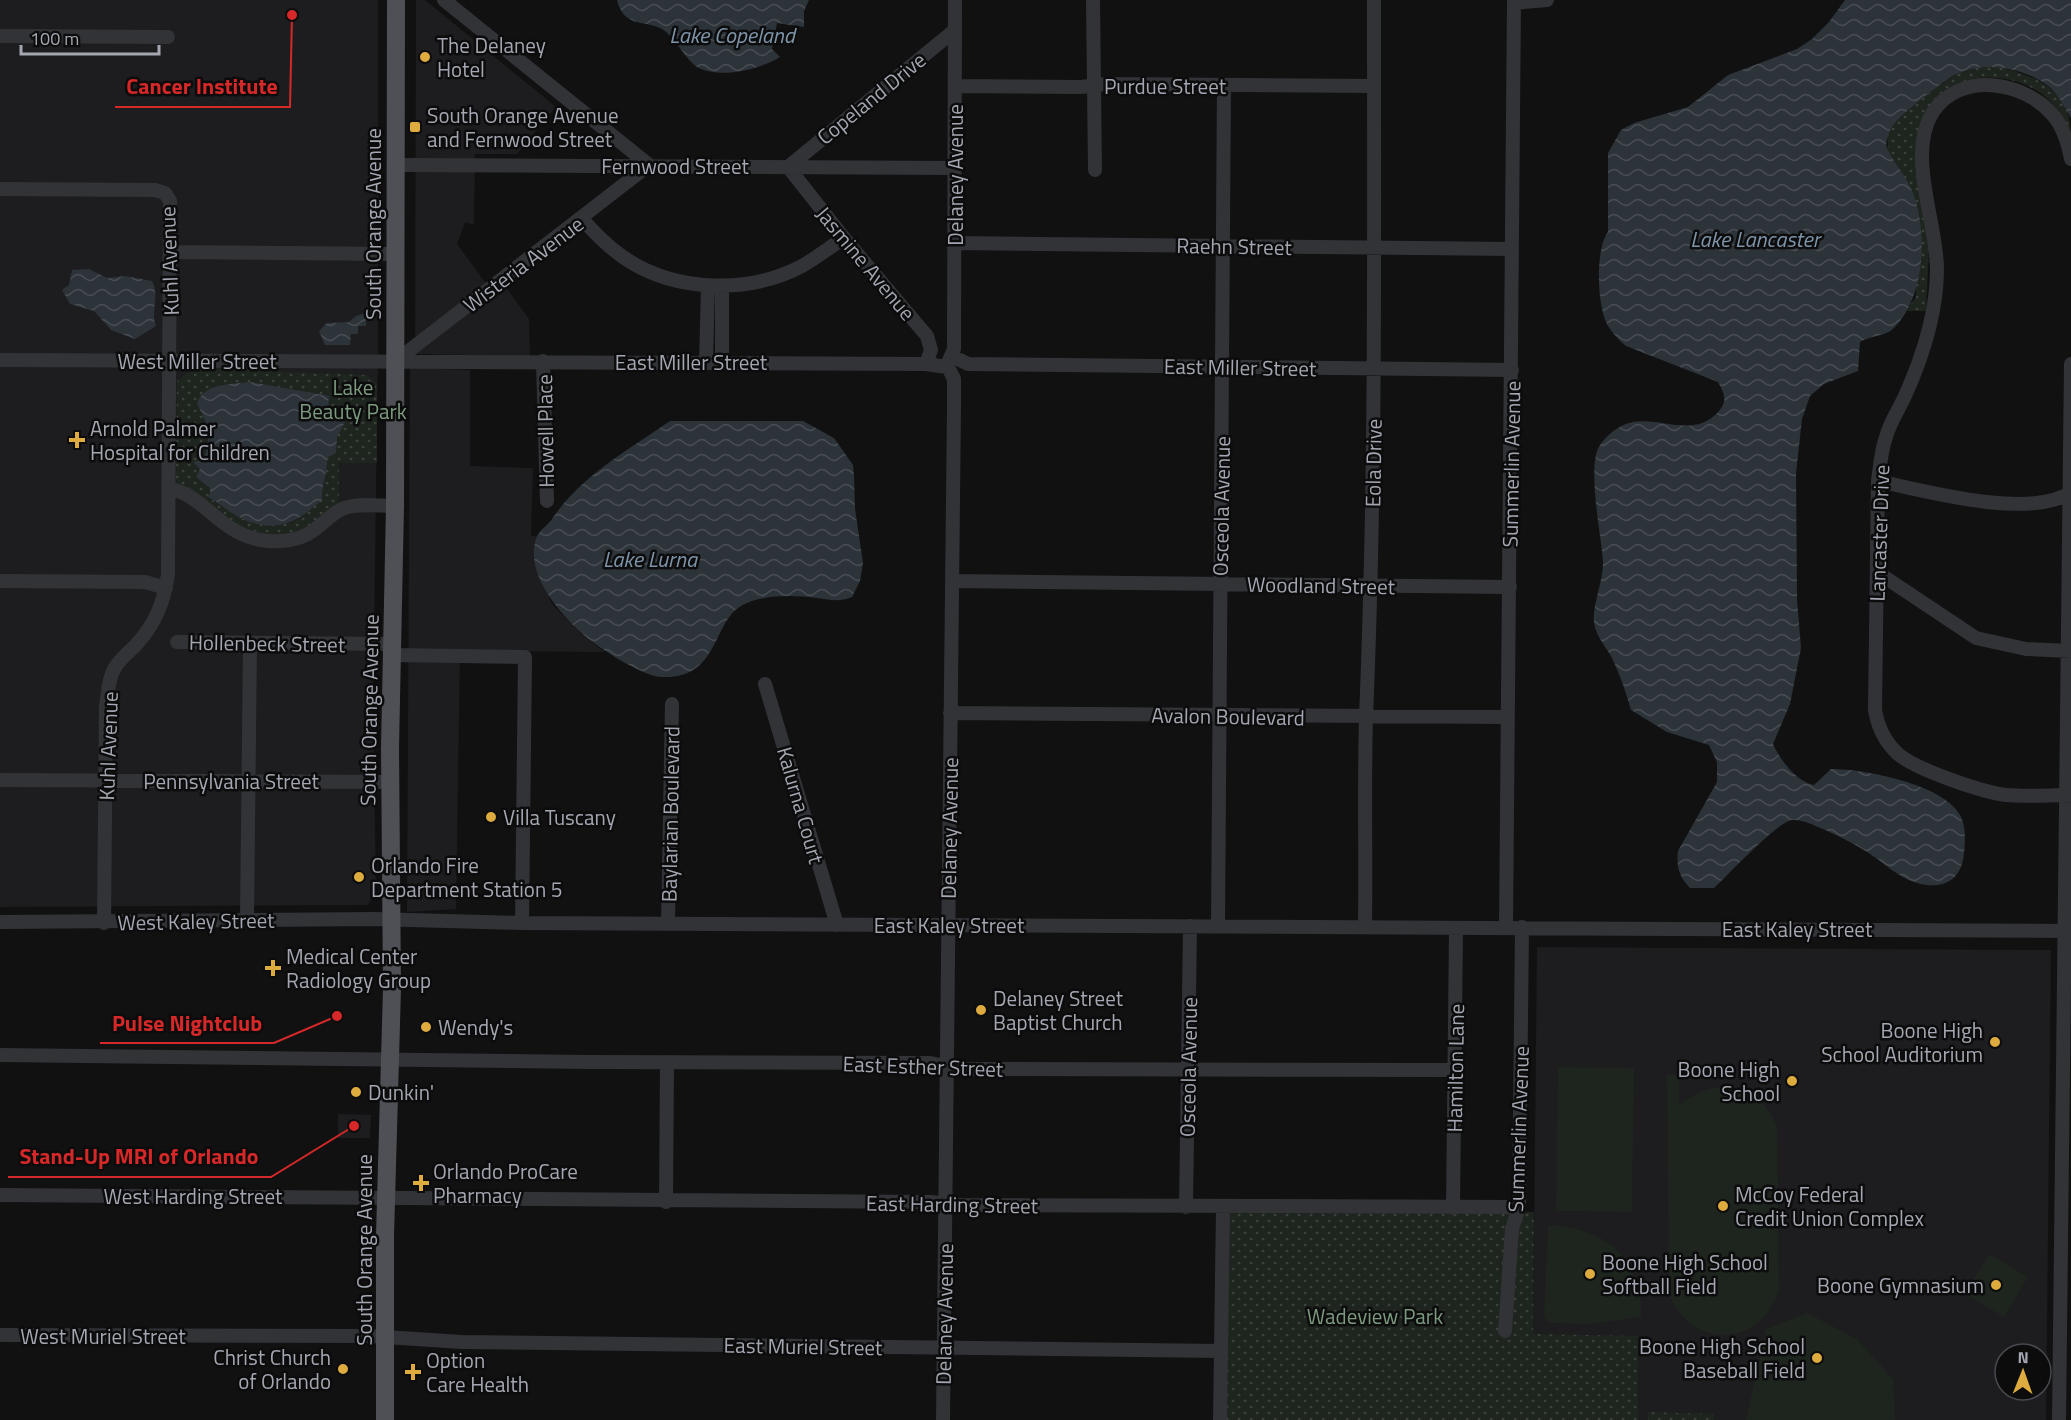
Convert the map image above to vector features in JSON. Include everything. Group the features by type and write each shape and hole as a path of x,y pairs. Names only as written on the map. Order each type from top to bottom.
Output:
{"main road":[{"name":"South Orange Avenue","path":"385,1420 385,1198 392,920 390,782 395,506 396,0"}],"street":[{"path":"444,0 649,165"},
{"name":"Delaney Avenue","path":"943,1420 955,243 955,0"},
{"path":"1093,0 1095,170"},
{"name":"Eola Drive","path":"1365,927 1366,717 1372,585 1375,247 1374,0"},
{"path":"1514,2 1547,0"},
{"name":"Summerlin Avenue","path":"1506,927 1506,717 1510,587 1514,2"},
{"name":"Copeland Drive","path":"788,167 955,30"},
{"path":"0,36 168,37"},
{"name":"Lancaster Drive","path":"2068,795 2007,795 1984,790 1915,765 1899,755 1887,742 1878,727 1875,710 1878,482 1886,436 1925,343 1936,291 1935,244 1922,163 1922,143 1926,126 1934,111 1962,89 1976,85 1997,85 2018,90 2036,99 2052,113 2061,127 2071,159"},
{"name":"Purdue Street","path":"956,86 1374,86"},
{"name":"Osceola Avenue","path":"1218,926 1224,86"},
{"name":"Fernwood Street","path":"395,165 955,168"},
{"name":"Wisteria Avenue","path":"395,361 582,219 649,165"},
{"name":"Jasmine Avenue","path":"788,167 844,238 927,336 931,350 952,364"},
{"name":"Kuhl Avenue","path":"0,189 155,190 165,193 170,201 170,489 166,588 160,609 150,630 114,670 106,706 104,923"},
{"path":"582,219 609,247 646,270 708,286 770,278 801,266 844,238"},
{"name":"Raehn Street","path":"955,243 1512,249"},
{"path":"171,252 395,254"},
{"path":"722,285 722,363"},
{"path":"706,363 708,286"},
{"path":"430,335 429,351 446,361"},
{"name":"West Miller Street","path":"0,360 395,361"},
{"name":"East Miller Street","path":"395,361 1512,370"},
{"name":"Howell Place","path":"543,362 547,501"},
{"path":"2059,1420 2066,1391 2071,364"},
{"path":"1878,482 1984,502 2030,503 2054,500 2069,493"},
{"path":"170,489 186,493 226,527 261,540 298,538 314,530 332,515 349,507 395,506"},
{"path":"1877,572 1976,638 2026,650 2068,650"},
{"path":"0,580 145,582 166,588"},
{"name":"Woodland Street","path":"952,581 1510,587"},
{"name":"Hollenbeck Street","path":"177,642 250,643 525,657 522,923"},
{"path":"247,920 250,643"},
{"name":"Kalurna Court","path":"765,684 837,924"},
{"name":"Baylarian Boulevard","path":"668,923 672,704"},
{"name":"Avalon Boulevard","path":"950,713 1219,717 1506,717"},
{"name":"Pennsylvania Street","path":"0,780 390,782"},
{"name":"East Kaley Street","path":"392,920 522,923 2068,931"},
{"name":"West Kaley Street","path":"0,922 392,920"},
{"name":"Osceola Avenue","path":"1186,1207 1190,926"},
{"name":"Summerlin Avenue","path":"1505,1330 1512,1229 1519,1206 1522,927"},
{"name":"Hamilton Lane","path":"1453,1208 1456,928"},
{"name":"East Esther Street","path":"0,1055 929,1063 961,1069 1455,1070"},
{"path":"666,1202 668,1062"},
{"name":"West Harding Street","path":"0,1195 385,1198"},
{"name":"East Harding Street","path":"385,1198 1186,1207 1453,1208 1519,1206"},
{"path":"1220,1420 1223,1207"},
{"name":"West Muriel Street","path":"0,1335 386,1338"},
{"name":"East Muriel Street","path":"386,1338 459,1342 1221,1351"}],"shaded area":[{"path":"0,0 378,0 378,346 373,707 376,891 368,905 0,907"},
{"path":"416,0 425,0 556,107 517,154 475,154 474,225 465,222 457,244 496,297 507,289 529,319 530,356 415,354"},
{"path":"410,368 470,370 470,466 533,468 531,536 537,536 535,559 539,574 552,604 580,633 605,652 460,651 456,909 407,912"},
{"name":"Boone High School","path":"1537,947 2051,950 2047,1342 1993,1342 1993,1402 2046,1402 2046,1420 1638,1420 1639,1337 1533,1335"},
{"path":"338,1114 371,1115 370,1138 338,1138"}],"green space":[{"path":"1994,66 2023,74 2048,87 2065,106 2071,136 2060,114 2048,99 2031,87 2018,82 1988,78 1973,79 1959,83 1935,99 1923,118 1916,141 1929,248 1926,311 1906,311 1916,297 1913,192 1888,151 1887,136 1892,124 1934,89 1958,73 1975,67"},
{"name":"Lake Beauty Park","path":"195,368 367,375 377,384 377,463 339,463 339,502 310,526 298,532 272,535 246,528 222,516 192,491 178,484 176,480 177,381","holes":["251,382 329,396 330,410 338,419 336,453 327,458 322,500 292,523 240,518 206,496 210,495 210,488 196,477 200,469 194,462 202,461 208,439 204,418 197,404"]},
{"path":"1558,1067 1634,1068 1632,1212 1556,1211"},
{"name":"McCoy Federal Credit Union Complex","path":"1667,1075 1679,1075 1679,1106 1692,1096 1706,1090 1720,1087 1734,1088 1747,1092 1759,1100 1769,1111 1777,1126 1779,1288 1771,1308 1759,1322 1743,1331 1727,1335 1710,1333 1693,1326 1679,1313 1669,1294"},
{"name":"Wadeview Park","path":"1235,1210 1534,1212 1533,1334 1639,1336 1638,1420 1224,1420 1228,1215"},
{"name":"Boone High School Softball Field","path":"1548,1225 1586,1232 1603,1239 1616,1250 1627,1262 1635,1278 1640,1296 1641,1317 1588,1324 1550,1323 1544,1317"},
{"name":"Boone Gymnasium","path":"1989,1254 2028,1277 2004,1317 1965,1294"},
{"name":"Boone High School Baseball Field","path":"1807,1313 1857,1339 1893,1379 1895,1420 1746,1420 1766,1329"},
{"path":"1648,1412 1714,1414 1714,1420 1648,1420"}],"water":[{"name":"Lake Copeland","path":"617,0 809,0 804,11 804,27 777,23 772,49 780,57 752,69 719,73 694,65 670,36 660,28 629,19 620,9"},
{"name":"Lake Lancaster","path":"1845,0 2071,0 2071,118 2054,92 2037,79 2004,68 1981,67 1959,73 1948,79 1907,111 1893,126 1886,145 1913,193 1921,227 1921,264 1918,282 1904,315 1894,328 1860,342 1858,371 1824,384 1810,396 1802,419 1796,473 1797,599 1801,648 1790,704 1773,744 1780,757 1795,775 1814,785 1831,769 1845,770 1902,780 1937,795 1951,804 1960,815 1964,825 1963,860 1957,875 1946,883 1925,885 1897,874 1867,852 1823,829 1800,820 1792,820 1764,839 1714,888 1690,888 1679,871 1678,851 1717,782 1717,762 1709,745 1667,732 1631,710 1615,664 1597,632 1594,616 1603,563 1594,468 1600,445 1610,434 1628,423 1644,421 1678,425 1700,424 1719,411 1724,396 1718,382 1626,346 1607,324 1599,291 1599,264 1608,232 1608,153 1621,130 1634,123 1688,107 1728,75 1797,49 1812,39 1829,22"},
{"path":"89,269 107,278 125,276 152,281 155,291 154,320 156,326 135,339 111,330 94,311 70,304 62,290 69,285 72,270"},
{"path":"371,311 372,318 366,319 366,326 358,326 358,334 351,334 350,345 325,345 319,331 327,323 349,322 356,316"},
{"path":"251,382 329,396 332,412 345,422 337,437 336,453 327,458 322,500 303,515 283,524 261,525 237,516 206,496 210,494 210,488 196,477 200,469 193,462 203,460 208,439 204,418 197,404 200,397 212,388"},
{"name":"Lake Lurna","path":"670,421 803,421 834,438 853,465 855,509 863,563 860,581 852,597 835,600 778,596 749,602 732,614 712,649 694,670 680,676 661,677 641,671 616,658 576,628 543,587 535,562 534,549 538,534 577,490 622,453"}],"place":[{"name":"Cancer Institute","path":"292,15"},
{"name":"The Delaney Hotel","path":"425,57"},
{"name":"South Orange Avenue and Fernwood Street","path":"415,127"},
{"name":"Arnold Palmer Hospital for Children","path":"77,440"},
{"name":"Villa Tuscany","path":"491,817"},
{"name":"Orlando Fire Department Station 5","path":"359,877"},
{"name":"Medical Center Radiology Group","path":"273,968"},
{"name":"Delaney Street Baptist Church","path":"981,1010"},
{"name":"Pulse Nightclub","path":"337,1016"},
{"name":"Wendy's","path":"426,1027"},
{"name":"Boone High School Auditorium","path":"1995,1042"},
{"name":"Boone High School","path":"1792,1081"},
{"name":"Dunkin'","path":"356,1092"},
{"name":"Stand-Up MRI of Orlando","path":"354,1126"},
{"name":"Orlando ProCare Pharmacy","path":"421,1183"},
{"name":"McCoy Federal Credit Union Complex","path":"1723,1206"},
{"name":"Boone High School Softball Field","path":"1590,1274"},
{"name":"Boone Gymnasium","path":"1996,1285"},
{"name":"Boone High School Baseball Field","path":"1817,1358"},
{"name":"Christ Church of Orlando","path":"343,1369"},
{"name":"Option Care Health","path":"413,1372"}]}
